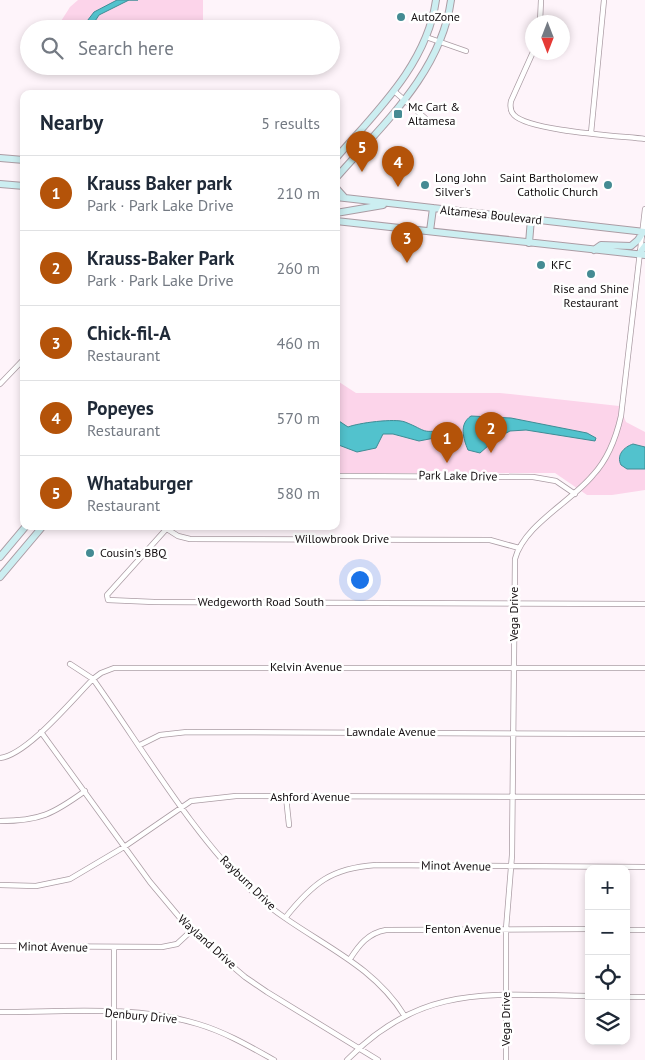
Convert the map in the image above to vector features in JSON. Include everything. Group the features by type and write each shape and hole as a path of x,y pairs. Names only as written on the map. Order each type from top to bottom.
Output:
{"main road":[{"path":"340,153 394,91 417,57 426,37 436,0"},
{"path":"340,173 424,73 440,40 448,18 451,0"},
{"path":"0,158 20,160"},
{"path":"0,184 20,186"},
{"path":"340,192 345,198"},
{"name":"Altamesa Boulevard","path":"340,197 644,232"},
{"path":"340,212 389,203"},
{"path":"430,231 433,208"},
{"path":"529,243 531,219"},
{"name":"Altamesa Boulevard","path":"340,221 642,254"},
{"path":"594,250 601,246 631,246 644,232"},
{"path":"642,254 645,246"},
{"path":"0,557 23,530"},
{"path":"0,576 40,530"},
{"path":"14,540 25,548"}],"street":[{"path":"540,15 541,0"},
{"path":"591,133 604,0"},
{"path":"426,37 440,40 466,51"},
{"path":"529,60 511,101 510,108 515,117 531,124 645,139"},
{"path":"394,91 425,118"},
{"name":"Vega Drive","path":"506,1060 506,929 512,866 514,564 519,548 534,529 575,494 600,466 617,432 621,416 642,254 645,209"},
{"path":"0,384 20,363"},
{"name":"Park Lake Drive","path":"340,476 533,478 556,481 575,494"},
{"name":"Wedgeworth Road South","path":"165,530 107,594 108,600 154,602 514,603"},
{"name":"Willowbrook Drive","path":"171,530 178,536 190,539 490,540 519,548"},
{"path":"514,603 645,604"},
{"name":"Rayburn Drive","path":"70,664 93,680 222,860 255,894 285,918 350,959 387,990 404,1015"},
{"name":"Kelvin Avenue","path":"0,758 16,753 41,732 93,680 108,670 121,668 645,668"},
{"name":"Wayland Drive","path":"41,732 150,882 191,931 245,977 378,1060"},
{"name":"Lawndale Avenue","path":"140,745 160,736 187,732 645,734"},
{"path":"0,822 33,820 61,808 85,791"},
{"name":"Ashford Avenue","path":"0,885 36,886 62,882 82,874 196,798 216,796 645,797"},
{"path":"286,797 289,825"},
{"name":"Minot Avenue","path":"285,918 313,886 338,871 353,867 376,865 645,867"},
{"name":"Fenton Avenue","path":"350,959 360,944 380,931 585,929"},
{"path":"630,930 645,930"},
{"name":"Minot Avenue","path":"0,946 114,948 171,946 182,940 191,931"},
{"path":"114,948 114,1060"},
{"path":"347,1060 379,1030 404,1015 448,999 506,996 585,996"},
{"path":"630,997 645,997"},
{"name":"Denbury Drive","path":"0,1012 154,1015 198,1023 243,1042 274,1060"}],"shaded area":[{"path":"78,0 203,0 203,20 62,20 70,7"},
{"path":"340,383 356,393 500,393 619,406 626,422 645,432 645,490 612,495 587,495 555,473 340,473"}],"water":[{"path":"117,0 129,0 99,15 96,20 88,20 94,12"},
{"path":"471,416 511,418 587,433 596,438 595,441 526,430 510,431 497,438 480,453 468,450 465,441 463,427"},
{"path":"400,421 428,431 448,429 450,435 419,441 393,434 383,434 376,448 357,452 340,446 340,422 348,427 376,422"},
{"path":"633,444 645,447 645,469 627,469 621,465 620,455 627,447"}],"place":[{"name":"AutoZone","path":"401,17"},
{"name":"Mc Cart & Altamesa","path":"398,114"},
{"name":"Whataburger","path":"362,172"},
{"name":"Long John Silver's","path":"425,185"},
{"name":"Saint Bartholomew Catholic Church","path":"608,185"},
{"name":"Popeyes","path":"398,187"},
{"name":"Chick-fil-A","path":"407,263"},
{"name":"KFC","path":"541,265"},
{"name":"Rise and Shine Restaurant","path":"591,274"},
{"name":"Krauss-Baker Park","path":"491,453"},
{"name":"Krauss Baker park","path":"447,463"},
{"name":"Cousin's BBQ","path":"90,553"}]}
